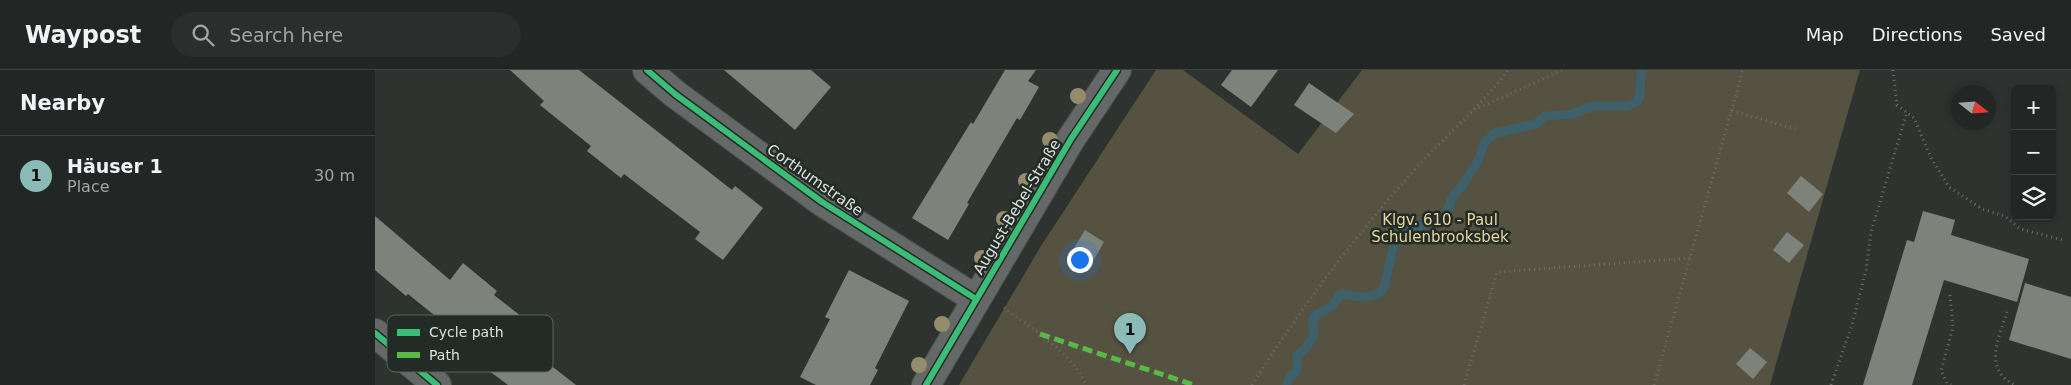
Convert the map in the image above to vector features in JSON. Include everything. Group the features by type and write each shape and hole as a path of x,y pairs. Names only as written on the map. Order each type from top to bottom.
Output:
{"street":[{"name":"Corthumstraße","path":"647,70 675,94 822,202 979,295"},
{"name":"August-Bebel-Straße","path":"926,385 1071,139 1117,70"},
{"path":"375,333 387,343"},
{"path":"422,372 437,385"}],"path":[{"path":"1252,385 1285,332 1342,254 1411,174 1476,109 1508,70"},
{"path":"1476,109 1562,70"},
{"path":"1654,385 1743,70"},
{"path":"1893,70 1897,105 1915,118 1931,158 1949,187 1982,209 2005,216 2020,229 2063,240"},
{"path":"1732,111 1796,129"},
{"path":"1831,385 1851,325 1866,270 1871,232 1907,112"},
{"path":"1464,385 1497,272 1691,258"},
{"path":"979,295 1040,334 1081,372 1086,385"},
{"path":"1950,295 1953,327 1941,371 1947,383 1951,385"},
{"path":"2007,312 1994,350 1997,367 2007,381 2015,385"}],"green space":[{"name":"Klgv. 610 - Paul Schulenbrooksbek","path":"1156,70 1183,70 1298,154 1362,70 1860,70 1770,385 959,385 1041,246"}],"building":[{"path":"510,70 579,70 732,190 735,186 763,208 723,260 695,239 700,232 624,174 621,178 587,151 591,146 540,105 544,101"},
{"path":"724,70 811,70 831,87 795,130"},
{"path":"1005,70 1036,70 1028,81 1039,87 1020,120 1017,118 967,203 969,204 948,240 912,218 971,122 973,124"},
{"path":"1232,70 1278,70 1251,107 1221,85"},
{"path":"1309,83 1354,114 1336,133 1294,105"},
{"path":"1801,176 1823,194 1809,212 1787,193"},
{"path":"1923,211 1955,220 1951,235 2029,259 2017,302 1944,280 1912,385 1863,385 1907,240 1914,242"},
{"path":"375,216 450,280 463,263 497,291 494,295 520,315 434,315 408,294 406,296 375,270"},
{"path":"1085,230 1104,242 1092,263 1072,251"},
{"path":"1787,232 1804,245 1789,263 1773,250"},
{"path":"849,270 909,301 875,368 878,370 870,385 816,385 800,377 830,319 825,317"},
{"path":"2025,283 2071,297 2071,359 2009,340"},
{"path":"1750,348 1767,362 1753,379 1736,364"},
{"path":"553,367 576,385 508,385 491,372 553,372"}],"waterway":[{"path":"1287,385 1289,377 1297,370 1297,355 1306,348 1314,335 1312,321 1316,315 1332,306 1341,294 1370,297 1384,288 1395,240 1405,229 1439,221 1447,214 1451,199 1463,185 1479,159 1484,143 1495,133 1536,124 1545,116 1573,114 1592,106 1628,106 1637,102 1640,95 1641,70"}],"marked path":[{"path":"1040,334 1194,385"}],"cycle path":[{"path":"647,70 675,94 822,202 976,299"},
{"path":"926,385 1071,139 1117,70"},
{"path":"375,333 387,343"},
{"path":"422,372 437,385"}],"place":[{"name":"Häuser 1","path":"1130,354"}]}
